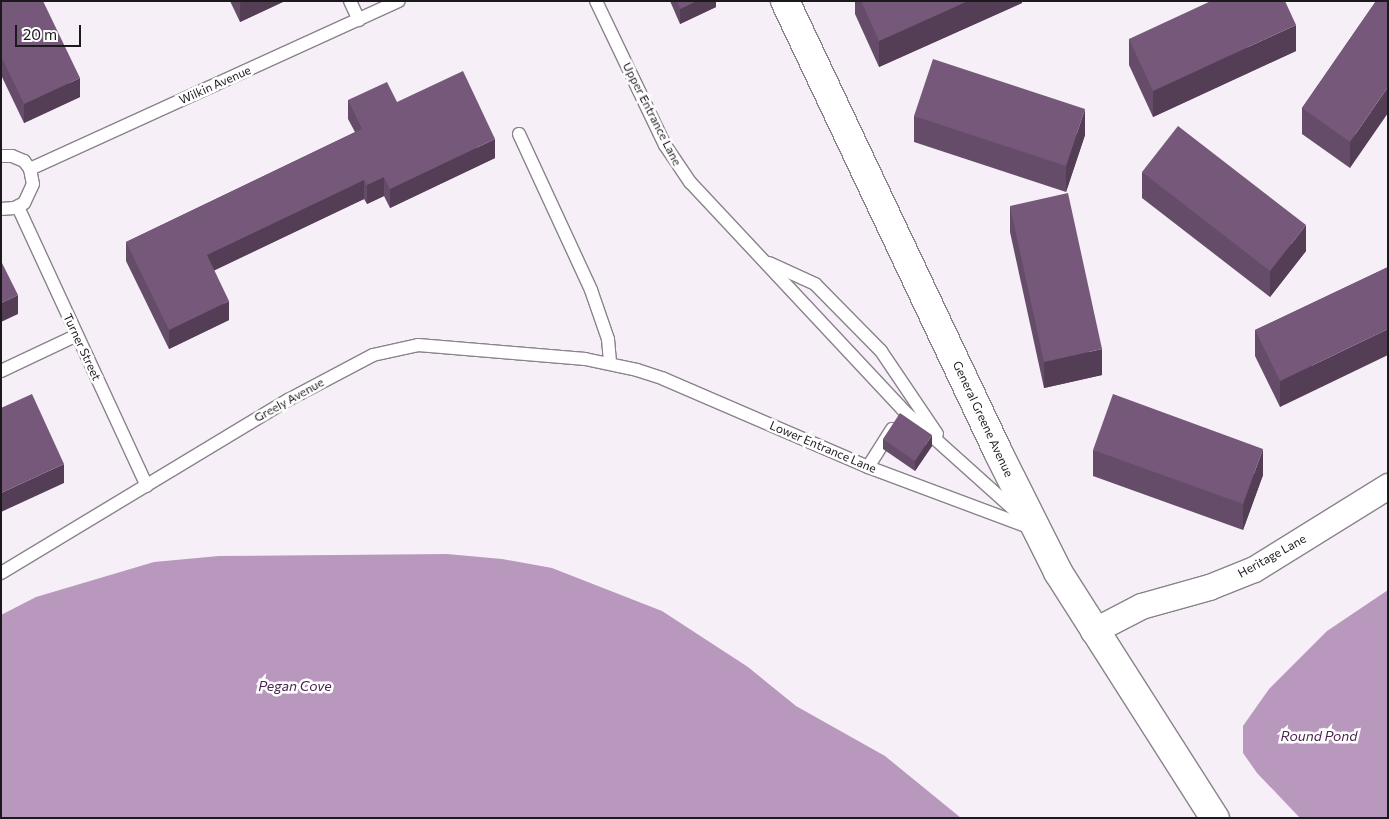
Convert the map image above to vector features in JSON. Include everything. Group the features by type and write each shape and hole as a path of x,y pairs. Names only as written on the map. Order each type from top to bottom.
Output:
{"street":[{"name":"General Greene Avenue","path":"785,1 1036,530 1094,631 1215,818"},
{"name":"Heritage Lane","path":"1094,631 1141,606 1209,587 1254,569 1388,486"}],"lane":[{"path":"350,1 359,20"},
{"name":"Wilkin Avenue","path":"30,169 399,1"},
{"name":"Upper Entrance Lane","path":"596,1 675,164 762,260 904,410 1036,530"},
{"path":"519,134 591,290 608,339 610,363"},
{"path":"1,156 17,158 30,169 32,191 18,207 1,209"},
{"name":"Turner Street","path":"18,207 147,486"},
{"name":"Upper Entrance Lane","path":"762,260 815,284 822,290 881,352 948,451"},
{"path":"1,371 77,335"},
{"name":"Greely Avenue","path":"1,573 288,400 373,356 395,348 442,345 610,363"},
{"name":"Lower Entrance Lane","path":"610,363 664,379 868,467 1036,530"},
{"path":"868,467 904,410"}],"water":[{"name":"Pegan Cove","path":"447,554 502,559 552,568 662,611 748,667 796,706 885,756 961,818 1,818 1,615 36,597 154,562 219,556"},
{"name":"Round Pond","path":"1388,590 1388,818 1300,818 1257,773 1243,753 1243,726 1269,689 1327,631"}],"building":[{"path":"1,1 43,1 80,78 24,104 1,56"},
{"path":"677,1 697,1 680,9"},
{"path":"861,1 968,1 879,41"},
{"path":"1211,1 1285,1 1296,25 1153,91 1129,39"},
{"path":"1376,1 1388,1 1388,87 1350,142 1302,108"},
{"path":"933,59 1085,109 1066,166 914,116"},
{"path":"463,71 495,139 390,189 384,177 367,185 364,180 207,255 229,301 169,330 126,242 362,129 348,100 387,82 397,102"},
{"path":"1178,126 1306,225 1270,271 1142,172"},
{"path":"1068,193 1102,349 1044,362 1010,206"},
{"path":"1,261 18,295 1,303"},
{"path":"1388,267 1388,329 1280,381 1255,330"},
{"path":"32,394 64,464 1,493 1,408"},
{"path":"1113,394 1263,449 1243,504 1093,450"},
{"path":"900,413 932,435 915,461 883,439"}]}
